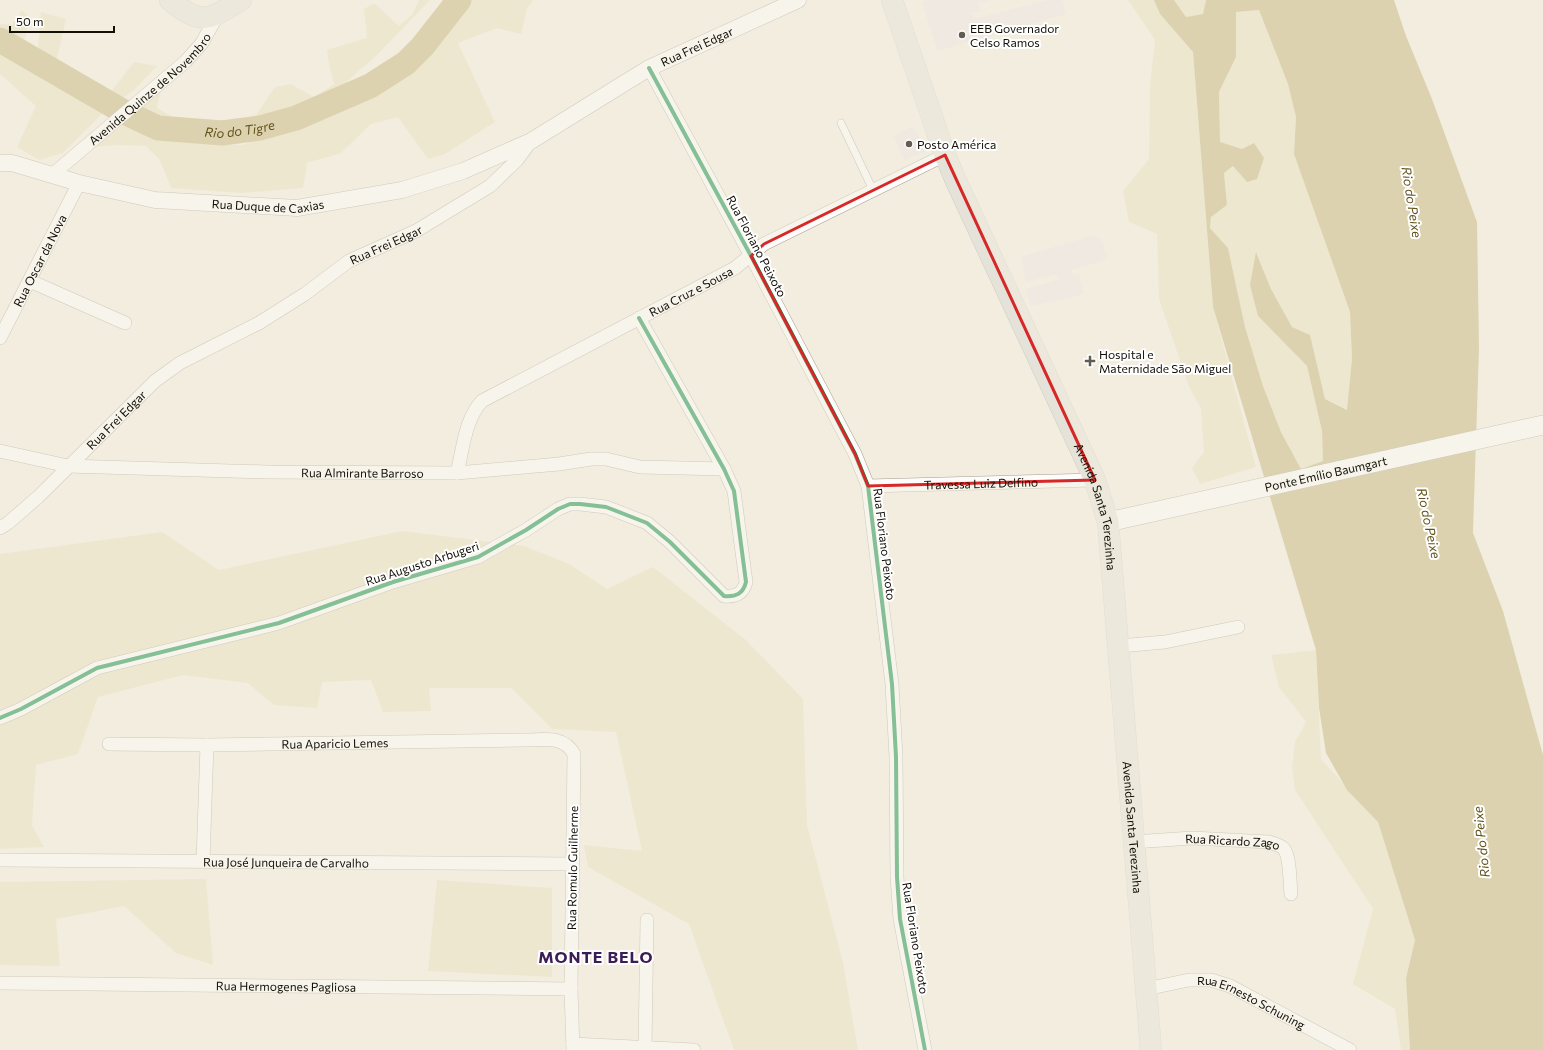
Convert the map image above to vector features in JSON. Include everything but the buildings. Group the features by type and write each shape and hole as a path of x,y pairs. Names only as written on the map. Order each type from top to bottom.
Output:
{"main road":[{"path":"170,0 192,16 203,18 218,14"},
{"name":"Avenida Quinze de Novembro","path":"218,14 241,0"},
{"name":"Avenida Santa Terezinha","path":"892,0 945,155 1095,480 1108,522 1151,1050"},
{"name":"Ponte Emílio Baumgart","path":"1108,522 1543,425"}],"street":[{"name":"Rua Frei Edgar","path":"0,528 38,497 155,381 174,368 259,323 305,294 348,261 416,231 490,186 518,160 531,141 649,68 798,0"},
{"name":"Avenida Quinze de Novembro","path":"53,174 79,154 185,62 202,43 218,14"},
{"name":"Rua Floriano Peixoto","path":"649,68 856,454 868,486 892,684 896,757 897,877 900,919 925,1050"},
{"name":"Rua Duque de Caxias","path":"0,163 12,163 79,183 155,200 297,208 402,190 463,171 531,141"},
{"name":"Rua Cruz e Sousa","path":"457,473 474,409 482,401 735,268 764,244 945,155"},
{"name":"Rua Oscar da Nova","path":"0,338 79,183"},
{"path":"30,281 125,323"},
{"name":"Rua Augusto Arbugeri","path":"0,718 21,709 97,668 279,623 393,582 482,555 558,509 570,504 606,507 647,523 670,542 724,596 732,597 744,590 746,582 734,491 724,469 639,318"},
{"name":"Rua Almirante Barroso","path":"0,451 68,466 267,472 457,473 559,464 591,459 606,459 640,467 724,469"},
{"name":"Travessa Luiz Delfino","path":"868,486 1095,480"},
{"path":"1119,646 1165,642 1238,627"},
{"name":"Rua Aparicio Lemes","path":"109,744 207,745 526,740 561,741"},
{"name":"Rua Romulo Guilherme","path":"561,741 569,746 574,754 571,989 573,1047"},
{"path":"203,861 207,745"},
{"name":"Rua Ricardo Zago","path":"1133,842 1192,838 1254,841 1279,845 1284,849 1287,857 1290,894"},
{"name":"Rua José Junqueira de Carvalho","path":"0,860 572,864"},
{"path":"645,1047 647,920"},
{"name":"Rua Ernesto Schuning","path":"1146,989 1189,980 1211,980 1230,986 1350,1050"},
{"name":"Rua Hermogenes Pagliosa","path":"0,983 571,989"},
{"path":"573,1047 645,1047 694,1050"}],"lane":[{"path":"840,123 873,190"}],"highlighted area":[{"path":"945,155 1095,480 868,486 855,454 751,256 764,244"}],"shaded area":[{"path":"419,0 430,0 376,56 327,99 291,114 247,125 181,127 133,114 161,90 157,108 173,117 232,121 256,115 275,87 291,84 314,97 334,84 327,50 367,38 364,9 374,3 399,26 412,15"},
{"path":"463,0 533,0 527,8 521,34 497,28 458,43 495,122 445,154 428,159 398,117 371,124 341,153 307,163 303,188 242,193 171,188 160,160 146,146 118,145 93,147 120,125 186,142 242,145 299,125 405,70 430,44"},
{"path":"1128,0 1154,0 1160,14 1193,52 1213,307 1256,467 1200,484 1192,468 1204,452 1201,409 1189,387 1159,299 1157,234 1129,222 1123,191 1149,159 1150,85 1155,40"},
{"path":"1174,0 1206,0 1203,14 1186,17"},
{"path":"22,10 30,18 21,53 37,59 41,12 66,19 55,67 103,102 134,62 157,66 135,89 100,116 63,153 39,160 17,147 36,106 0,74 0,24 12,25"},
{"path":"1259,10 1288,84 1296,117 1294,154 1350,312 1352,359 1348,410 1325,399 1310,336 1292,327 1271,289 1257,253 1258,316 1307,366 1322,431 1323,461 1301,469 1281,432 1263,386 1245,327 1228,248 1210,228 1211,217 1227,205 1224,173 1233,166 1242,149 1220,142 1219,92 1236,57 1235,12"},
{"path":"402,531 524,546 569,564 607,589 653,567 746,640 803,699 807,825 843,963 858,1050 734,1050 689,924 588,867 584,845 642,851 616,732 552,729 511,688 429,688 431,711 383,712 371,680 322,682 317,708 274,705 248,683 183,675 98,697 78,754 36,765 32,825 44,847 0,849 0,554 162,532 219,570"},
{"path":"1316,650 1321,759 1378,822 1415,940 1406,978 1410,1050 1401,1050 1395,1009 1353,984 1373,909 1295,790 1292,768 1295,742 1306,722 1279,687 1271,655"},
{"path":"206,879 213,965 176,953 124,906 56,919 60,966 0,965 0,882"},
{"path":"437,880 552,888 552,977 428,971"}],"water":[{"name":"Rio do Peixe","path":"1154,0 1174,0 1186,17 1203,14 1206,0 1394,0 1406,36 1432,99 1477,222 1479,348 1473,533 1503,611 1543,755 1543,1050 1410,1050 1406,978 1415,940 1378,822 1347,790 1326,753 1319,708 1316,650 1213,307 1193,52 1160,14","holes":["1259,10 1288,84 1296,117 1294,154 1350,312 1352,359 1347,410 1325,399 1310,335 1292,327 1271,289 1256,252 1250,285 1258,316 1307,366 1322,431 1323,461 1301,469 1281,432 1263,386 1245,327 1228,248 1210,228 1211,217 1227,205 1224,173 1233,166 1247,182 1257,179 1264,158 1254,143 1242,149 1220,142 1219,92 1236,57 1236,12"]}],"waterway":[{"name":"Rio do Tigre","path":"0,40 124,112 158,128 222,133 260,128 296,118 370,86 406,63 422,47 459,0"}],"cycle path":[{"path":"649,68 751,256 855,454 868,486 892,684 896,757 897,877 900,919 925,1050"},
{"path":"0,718 21,709 97,668 279,623 393,582 478,557 526,530 558,509 570,504 606,507 647,523 670,542 724,596 738,594 741,592 746,582 734,491 724,469 639,318"}],"place":[{"name":"EEB Governador Celso Ramos","path":"962,35"},
{"name":"Posto América","path":"909,144"},
{"name":"Hospital e Maternidade São Miguel","path":"1090,361"}],"district":[{"name":"MONTE BELO","path":"596,956"}]}
